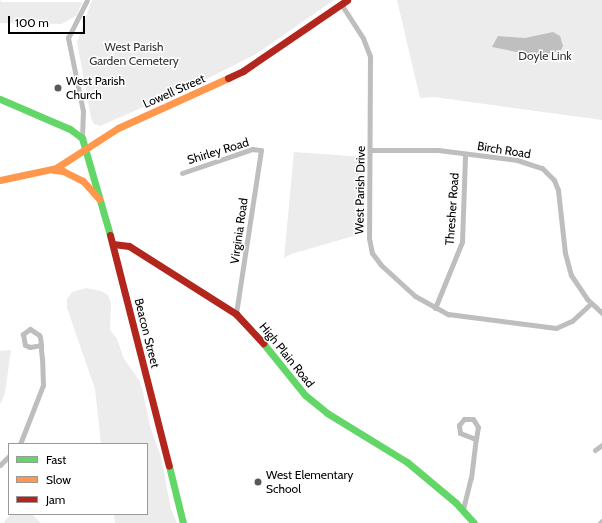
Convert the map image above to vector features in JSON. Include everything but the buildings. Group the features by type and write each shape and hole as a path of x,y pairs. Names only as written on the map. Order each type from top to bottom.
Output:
{"main road":[{"name":"Lowell Street","path":"0,180 48,171 70,160 118,128 243,71 344,2"},
{"path":"0,99 70,129 82,138"},
{"name":"Beacon Street","path":"82,138 113,244 183,523"},
{"path":"48,171 62,170 71,174 83,181 101,201"},
{"name":"High Plain Road","path":"113,244 129,246 236,314 260,338 275,360 305,395 327,413 407,462 463,509 474,523"}],"street":[{"path":"82,138 83,111 68,38 87,0"},
{"name":"West Parish Drive","path":"344,2 364,38 370,56 370,248 381,265 397,280 435,308 448,314 556,328 572,321 591,303"},
{"name":"Shirley Road","path":"182,173 252,149 261,150"},
{"name":"Birch Road","path":"371,150 424,149 529,163 538,166 551,177 558,190 568,268 574,282 591,303 602,313"},
{"name":"Virginia Road","path":"236,314 261,150"},
{"name":"Thresher Road","path":"435,308 462,242 465,154"},
{"path":"20,443 42,390 41,345"},
{"path":"463,509 471,478 476,440 477,423 471,418 464,419 459,425 460,433 476,440"},
{"path":"595,450 602,445"},
{"path":"0,465 8,457"}],"green space":[{"path":"0,0 2,2 82,2 77,15 62,24 0,23"},
{"name":"West Parish Garden Cemetery","path":"92,0 334,0 256,54 203,81 100,126 94,124 91,118 77,42"},
{"name":"Doyle Link","path":"397,0 602,0 602,120 434,97 420,98"},
{"path":"294,152 364,157 364,233 291,254 284,258"},
{"path":"86,288 101,291 108,295 111,303 110,330 117,339 124,359 139,380 150,426 161,457 171,509 177,523 115,523 114,515 148,515 148,443 101,443 95,389 67,308 67,299 72,292"},
{"path":"11,350 5,393 0,405 0,351"},
{"path":"10,515 33,515 41,523 3,523"}],"shaded area":[{"path":"553,32 560,36 563,46 561,50 553,53 532,55 492,47 498,36 525,38"}],"traffic: fast":[{"path":"0,99 70,129 82,138 110,235"},
{"path":"263,343 305,395 327,413 407,462 456,503 474,523"},
{"path":"169,466 183,523"}],"traffic: slow":[{"path":"0,180 56,168 118,128 228,78"},
{"path":"54,170 63,171 83,181 99,199"}],"traffic: jam":[{"path":"228,78 243,71 347,0"},
{"path":"110,235 169,466"},
{"path":"113,244 129,246 236,314 263,343"}],"place":[{"name":"West Parish Church","path":"58,88"},
{"name":"West Elementary School","path":"258,482"}]}
